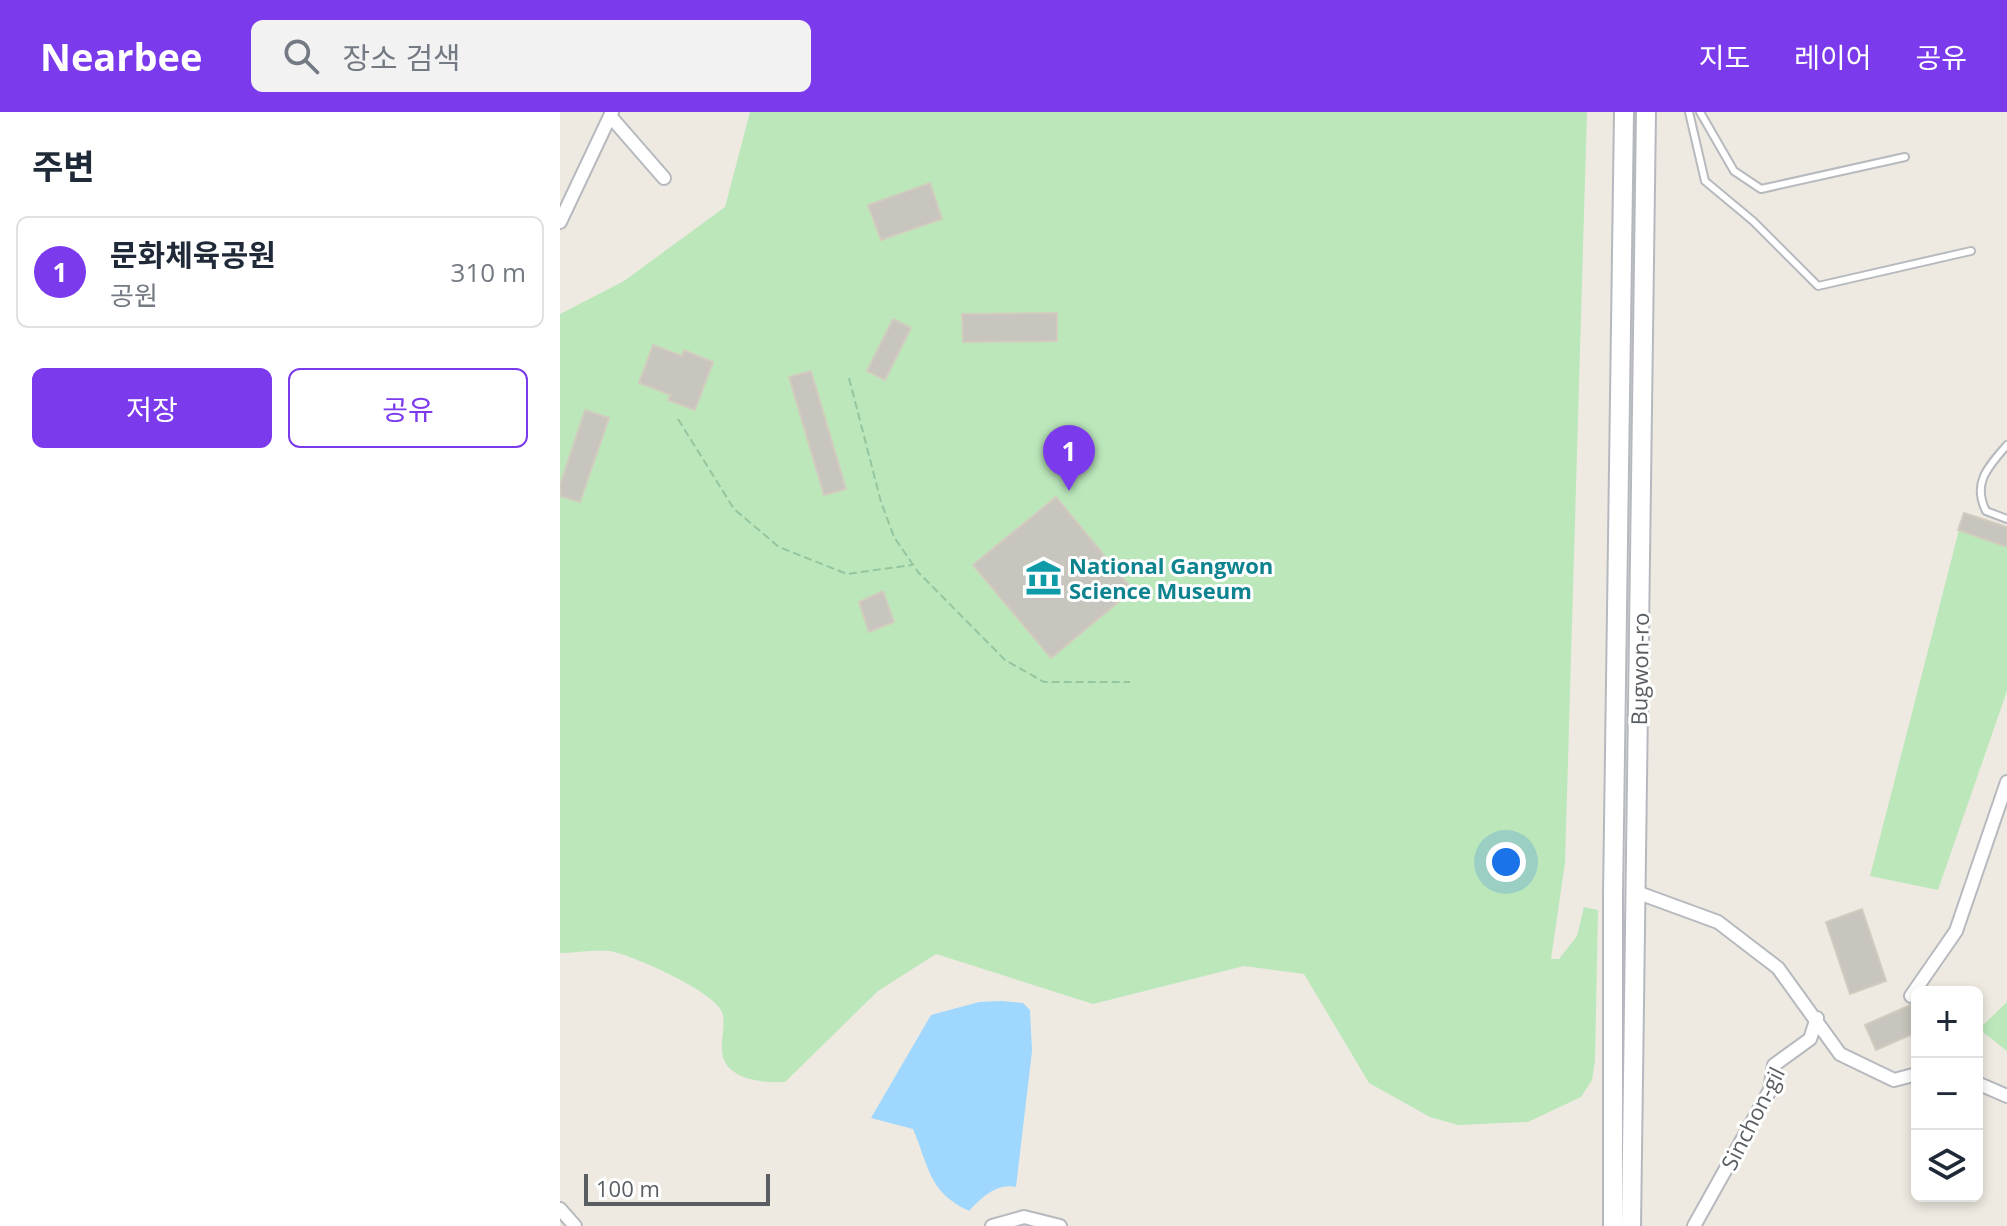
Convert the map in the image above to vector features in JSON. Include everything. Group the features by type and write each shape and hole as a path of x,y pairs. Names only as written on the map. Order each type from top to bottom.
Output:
{"street":[{"name":"Bugwon-ro","path":"1613,1226 1613,896 1624,112"},
{"name":"Bugwon-ro","path":"1631,1226 1646,112"},
{"path":"560,222 611,114 664,178"},
{"path":"1918,986 1956,931 2007,782"},
{"path":"1636,892 1718,922 1778,968 1840,1054 1894,1080 1911,1076"},
{"name":"Sinchon-gil","path":"1694,1226 1770,1090 1774,1065 1810,1039 1817,1018"},
{"path":"1983,1086 2007,1096"},
{"path":"560,1209 575,1226"},
{"path":"992,1226 1024,1217 1060,1226"}],"lane":[{"path":"1689,112 1705,181 1753,221 1818,286 1971,251"},
{"path":"1700,112 1734,171 1761,189 1905,157"},
{"path":"2007,445 1980,482 1979,497 1986,511 2007,519"}],"path":[{"path":"849,378 881,502 894,537 914,565 1005,660 1044,682 1130,682"},
{"path":"678,419 734,509 779,547 847,574 914,565"}],"green space":[{"path":"750,112 1587,112 1565,863 1551,959 1559,959 1577,936 1584,907 1598,910 1595,1061 1592,1080 1581,1097 1528,1122 1458,1125 1430,1117 1369,1083 1304,974 1244,966 1093,1004 936,954 878,991 785,1082 766,1082 745,1078 729,1067 722,1049 722,1012 704,994 671,975 621,954 610,951 560,953 560,314 624,281 725,207"},
{"path":"1959,530 2007,547 2007,691 1938,890 1870,876"},
{"path":"2007,1002 2007,1051 1983,1032 1983,1025"}],"water":[{"path":"979,1002 1023,1003 1030,1010 1032,1051 1016,1187 996,1189 969,1211 955,1204 937,1186 913,1129 871,1118 931,1015"}],"building":[{"path":"930,183 942,219 881,240 868,205"},
{"path":"1057,313 1057,341 963,342 962,314"},
{"path":"893,319 911,328 885,380 867,371"},
{"path":"653,345 682,356 684,350 713,362 695,410 668,400 671,395 639,383"},
{"path":"811,371 846,489 824,495 789,377"},
{"path":"585,410 609,418 580,502 560,496 560,485"},
{"path":"1056,497 1133,590 1051,658 973,565"},
{"path":"1964,513 2007,527 2007,547 1958,530"},
{"path":"883,591 894,622 869,632 859,602"},
{"path":"1862,909 1886,981 1850,994 1826,922"},
{"path":"1911,1005 1911,1035 1876,1050 1865,1025"}],"place":[{"name":"문화체육공원","path":"1069,491"},
{"name":"National Gangwon Science Museum","path":"1043,578"}]}
